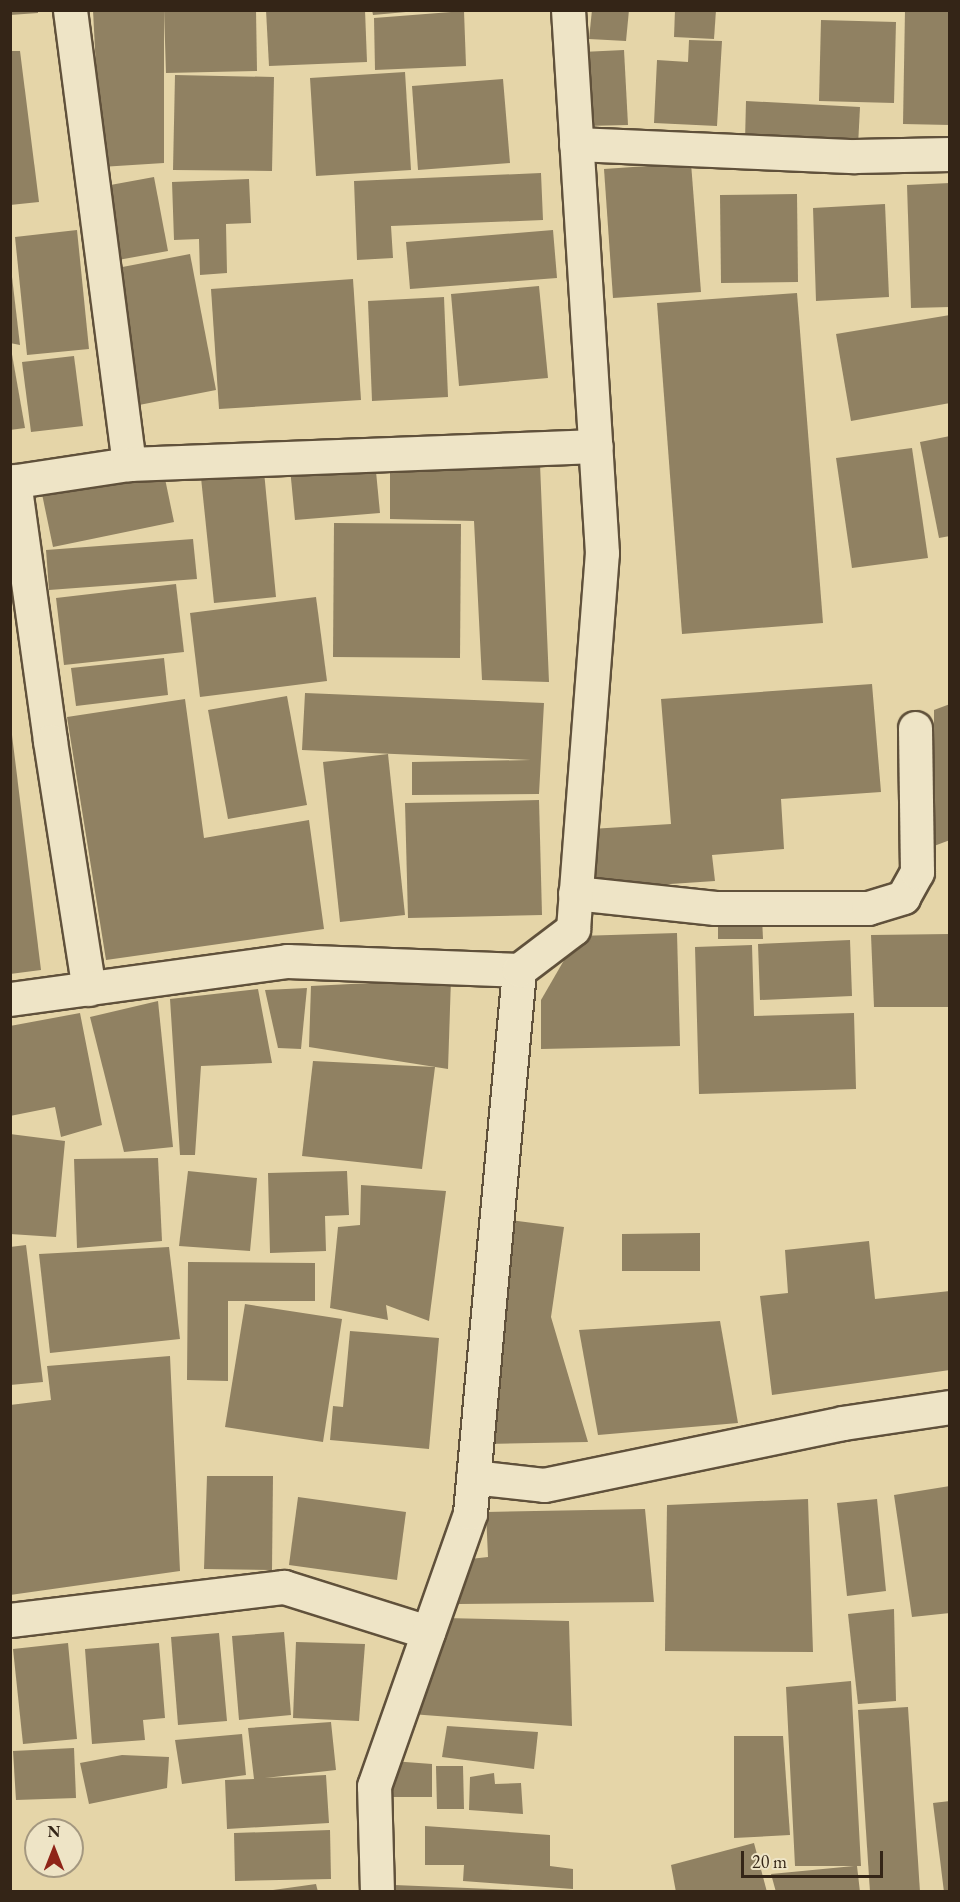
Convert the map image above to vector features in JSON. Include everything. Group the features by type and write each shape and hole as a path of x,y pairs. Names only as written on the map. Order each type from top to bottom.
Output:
{"street":[{"path":"70,10 129,464"},
{"path":"10,999 287,961 519,970 573,929 602,554 568,10"},
{"path":"576,144 855,156 950,154"},
{"path":"89,988 12,481 129,464 596,446"},
{"path":"575,893 715,908 868,908 903,897 917,872 915,728"},
{"path":"377,1892 374,1786 470,1513 519,970"},
{"path":"473,1477 544,1485 843,1423 950,1407"},
{"path":"10,1620 284,1587 428,1632"}],"building":[{"path":"10,10 38,10 38,13 10,15"},
{"path":"93,10 164,10 164,163 101,167"},
{"path":"164,10 256,10 257,71 166,73"},
{"path":"266,10 365,10 367,62 269,66"},
{"path":"372,10 406,10 406,12 373,15"},
{"path":"592,10 629,10 626,41 589,39"},
{"path":"675,10 716,10 714,39 674,37"},
{"path":"905,10 950,10 950,125 903,124"},
{"path":"464,11 466,66 375,70 374,18"},
{"path":"821,20 896,22 894,103 819,101"},
{"path":"689,40 722,41 717,126 654,123 657,60 688,62"},
{"path":"624,50 628,125 585,126 582,52"},
{"path":"10,51 20,51 39,202 10,205"},
{"path":"405,72 411,170 316,176 310,78"},
{"path":"175,75 274,77 272,171 173,170"},
{"path":"503,79 510,163 418,170 412,86"},
{"path":"746,101 860,107 858,146 745,141"},
{"path":"691,163 701,292 613,298 604,169"},
{"path":"541,173 543,220 391,226 393,258 357,260 354,181"},
{"path":"154,177 168,251 118,260 105,186"},
{"path":"249,179 251,223 226,224 227,273 200,275 199,239 174,240 172,182"},
{"path":"950,183 950,307 911,308 907,185"},
{"path":"797,194 798,282 721,283 720,195"},
{"path":"885,204 889,297 816,301 813,208"},
{"path":"77,230 89,349 27,355 15,237"},
{"path":"553,230 557,278 410,289 406,242"},
{"path":"190,254 216,390 139,405 112,269"},
{"path":"10,277 12,277 20,345 10,343"},
{"path":"353,279 361,400 219,409 211,289"},
{"path":"539,286 548,378 459,386 451,294"},
{"path":"797,293 823,623 682,634 657,303"},
{"path":"444,297 448,397 372,401 368,301"},
{"path":"950,315 950,403 851,421 836,334"},
{"path":"10,343 25,428 10,430"},
{"path":"74,356 83,426 31,432 22,362"},
{"path":"950,436 950,536 939,538 920,442"},
{"path":"912,448 928,558 852,568 836,458"},
{"path":"263,461 276,597 214,603 200,468"},
{"path":"375,461 380,513 295,520 290,468"},
{"path":"540,464 549,682 482,680 474,521 390,519 390,465"},
{"path":"163,469 174,522 53,547 42,494"},
{"path":"334,523 461,524 460,658 333,657"},
{"path":"193,539 197,579 49,590 46,550"},
{"path":"176,584 184,652 64,665 56,598"},
{"path":"316,597 327,681 200,697 190,613"},
{"path":"164,658 168,695 76,706 71,668"},
{"path":"872,684 881,792 781,799 784,849 712,855 715,881 596,889 591,829 671,824 661,699"},
{"path":"305,693 544,703 539,794 412,795 412,762 531,760 302,750"},
{"path":"287,696 307,805 228,819 208,710"},
{"path":"185,699 204,838 309,820 324,929 106,960 67,717"},
{"path":"950,704 950,840 934,846 934,710"},
{"path":"10,719 41,970 10,974"},
{"path":"388,754 405,915 340,922 323,762"},
{"path":"539,800 542,915 408,918 405,803"},
{"path":"762,917 763,939 718,939 718,919"},
{"path":"677,933 680,1046 541,1049 541,1000 578,936"},
{"path":"950,934 950,1007 874,1007 871,935"},
{"path":"850,940 852,996 760,1000 758,944"},
{"path":"752,945 754,1016 854,1013 856,1089 699,1094 695,947"},
{"path":"451,979 448,1069 309,1047 311,986"},
{"path":"307,988 301,1049 278,1048 265,990"},
{"path":"258,989 272,1063 201,1066 195,1155 180,1155 170,999"},
{"path":"158,1001 173,1147 124,1152 90,1017"},
{"path":"80,1013 102,1125 61,1137 55,1107 10,1116 10,1026"},
{"path":"313,1061 435,1067 422,1169 302,1156"},
{"path":"10,1134 65,1141 56,1237 10,1234"},
{"path":"158,1158 162,1241 77,1248 74,1159"},
{"path":"188,1171 257,1178 250,1251 179,1246"},
{"path":"347,1171 349,1215 325,1216 326,1251 270,1253 268,1173"},
{"path":"361,1185 446,1191 429,1321 386,1305 388,1320 330,1308 338,1227 360,1225"},
{"path":"502,1219 564,1227 551,1317 588,1442 486,1444"},
{"path":"700,1233 700,1271 622,1271 622,1234"},
{"path":"869,1241 875,1299 950,1291 950,1370 772,1395 760,1296 788,1293 785,1250"},
{"path":"26,1245 43,1382 10,1385 10,1247"},
{"path":"169,1247 180,1339 50,1353 39,1254"},
{"path":"188,1262 315,1263 315,1301 228,1301 228,1381 187,1380"},
{"path":"245,1304 342,1319 323,1442 225,1427"},
{"path":"720,1321 738,1423 598,1435 579,1330"},
{"path":"350,1331 439,1338 429,1449 330,1440 333,1406 343,1407"},
{"path":"170,1356 180,1571 10,1595 10,1405 51,1400 47,1366"},
{"path":"207,1476 273,1476 272,1570 204,1569"},
{"path":"950,1486 950,1613 912,1617 894,1495"},
{"path":"298,1497 406,1512 397,1580 289,1565"},
{"path":"808,1499 813,1652 665,1651 667,1505"},
{"path":"877,1499 886,1591 847,1596 837,1503"},
{"path":"645,1509 654,1602 458,1604 461,1560 488,1557 486,1512"},
{"path":"894,1609 896,1701 858,1704 848,1614"},
{"path":"445,1618 569,1621 572,1726 411,1714"},
{"path":"284,1632 291,1715 239,1720 232,1636"},
{"path":"219,1633 227,1721 178,1725 171,1637"},
{"path":"296,1642 365,1644 359,1721 293,1718"},
{"path":"68,1643 77,1739 23,1744 13,1649"},
{"path":"159,1643 165,1718 143,1720 145,1740 92,1744 85,1649"},
{"path":"851,1681 861,1866 857,1866 860,1892 776,1892 771,1874 854,1866 795,1866 786,1687"},
{"path":"908,1707 920,1892 870,1892 858,1710"},
{"path":"331,1722 336,1770 265,1778 326,1775 329,1823 227,1829 225,1780 254,1779 248,1728"},
{"path":"447,1726 538,1732 534,1769 442,1757"},
{"path":"242,1734 246,1775 182,1784 175,1740"},
{"path":"734,1736 783,1736 790,1835 734,1838"},
{"path":"74,1748 76,1798 16,1800 13,1751"},
{"path":"122,1755 169,1757 167,1788 89,1804 80,1763"},
{"path":"392,1761 432,1764 432,1797 386,1797"},
{"path":"436,1766 463,1766 464,1809 437,1809"},
{"path":"494,1773 495,1784 521,1783 523,1814 469,1810 470,1777"},
{"path":"950,1801 950,1892 944,1892 933,1803"},
{"path":"425,1826 550,1835 550,1866 573,1869 573,1889 463,1881 464,1865 425,1865"},
{"path":"330,1830 331,1879 235,1881 234,1833"},
{"path":"754,1843 767,1892 676,1892 671,1865"},
{"path":"316,1884 318,1892 273,1892 273,1890"},
{"path":"394,1885 513,1890 513,1892 394,1892"}]}
